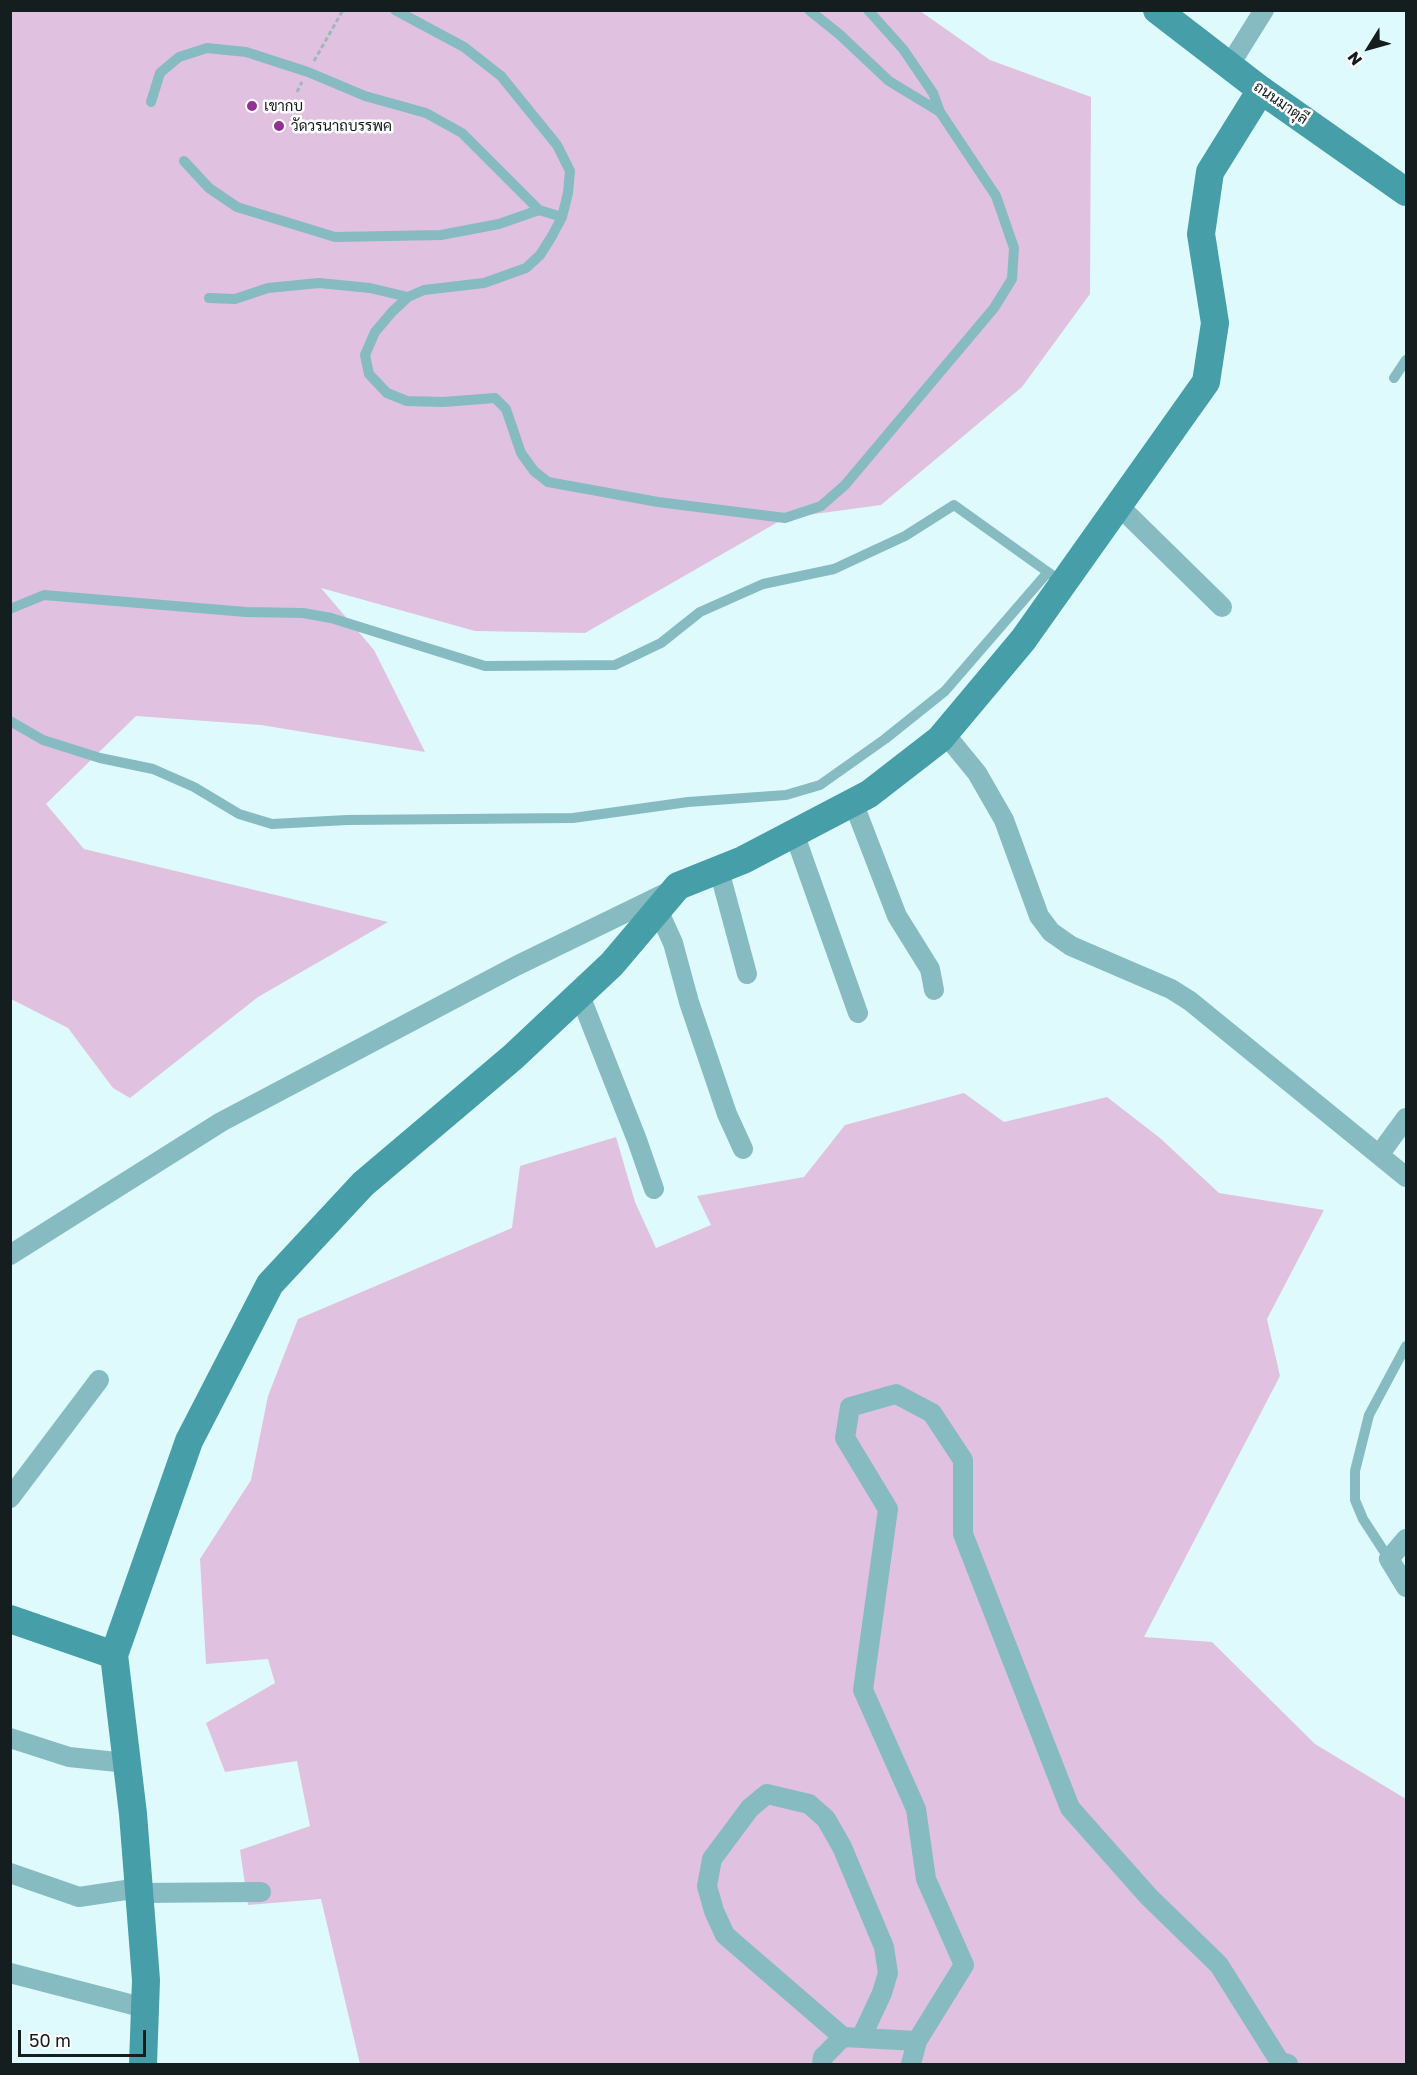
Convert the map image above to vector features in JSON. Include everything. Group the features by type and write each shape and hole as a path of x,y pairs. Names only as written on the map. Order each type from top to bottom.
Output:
{"street":[{"name":"ถนนมาตุลี","path":"1157,10 1261,90 1407,192"},
{"path":"1229,66 1264,10"},
{"path":"10,1255 221,1122 516,966 678,886 719,870 869,794 945,734 1023,640 1056,578 1119,506 1206,382 1215,323 1201,234 1210,172 1261,90"},
{"path":"1119,506 1222,607"},
{"path":"945,734 977,774 1004,820 1039,916 1051,932 1071,946 1171,989 1190,1001 1407,1177"},
{"path":"853,802 897,916 930,969 934,990"},
{"path":"794,833 858,1013"},
{"path":"719,870 747,974"},
{"path":"143,2064 146,1980 127,1763 114,1655 189,1442 270,1284 363,1185 513,1057 612,964 678,886"},
{"path":"658,910 673,943 689,1002 742,1149"},
{"path":"579,993 654,1189"},
{"path":"1379,1155 1407,1118"},
{"path":"10,1498 99,1380"},
{"path":"911,2064 917,2041 964,1965 926,1879 916,1809 863,1690 888,1509 845,1438 850,1407 896,1394 932,1413 963,1460 963,1534 1070,1808 1149,1897 1219,1965 1280,2062 1288,2064"},
{"path":"1407,1539 1389,1559 1407,1587"},
{"path":"10,1619 114,1655"},
{"path":"10,1738 69,1757 127,1763"},
{"path":"822,2064 823,2057 852,2037 882,1993 888,1972 884,1947 842,1847 826,1819 809,1804 767,1794 750,1808 712,1859 707,1886 714,1911 725,1935 852,2037 917,2041"},
{"path":"10,1873 79,1897 139,1890 261,1892"},
{"path":"10,1972 145,2008"}],"lane":[{"path":"395,10 464,47 501,76 557,145 570,171 562,217 540,255 526,268 484,283 424,290 408,297 375,332 366,355 369,374 387,393 407,401 443,402 495,398 506,409 521,453 534,471 548,482 731,512 785,518 805,514 821,506 845,485 994,308 1012,279 1014,248 996,196 940,112 933,93 903,49 868,10"},
{"path":"809,10 839,34 889,81 940,112"},
{"path":"151,102 160,73 179,57 207,48 246,52 308,72 365,96 426,113 462,133 539,210 562,217"},
{"path":"184,162 209,188 237,207 335,237 441,235 499,224 539,210"},
{"path":"209,298 235,300 268,288 319,283 370,288 408,297"},
{"path":"1394,378 1407,360"},
{"path":"10,609 44,595 246,612 303,613 331,618 485,666 615,665 661,643 700,612 763,584 834,569 905,536 954,505 1056,578 945,691 885,739 820,785 786,795 688,802 573,818 346,820 272,824 239,814 194,787 153,769 100,758 43,740 10,721"},
{"path":"1389,1559 1355,1500 1355,1471 1369,1415 1407,1346"}],"path":[{"path":"297,92 343,10"}],"shaded area":[{"path":"10,11 920,11 990,60 1091,97 1090,294 1022,387 881,505 785,518 585,633 475,631 321,588 374,650 425,752 261,725 136,716 46,804 84,849 388,922 258,997 130,1098 113,1088 68,1028 11,999"},
{"path":"964,1093 1004,1122 1107,1097 1160,1138 1219,1193 1324,1210 1267,1319 1280,1376 1144,1637 1212,1642 1315,1744 1406,1799 1406,2064 360,2064 321,1899 248,1905 240,1850 310,1826 297,1761 225,1772 206,1723 275,1683 268,1659 206,1664 200,1559 251,1480 268,1396 298,1319 512,1228 520,1166 616,1137 635,1202 656,1248 711,1225 697,1196 804,1177 845,1125"}],"place":[{"name":"เขากบ","path":"252,106"},
{"name":"วัดวรนาถบรรพค","path":"279,126"}]}
